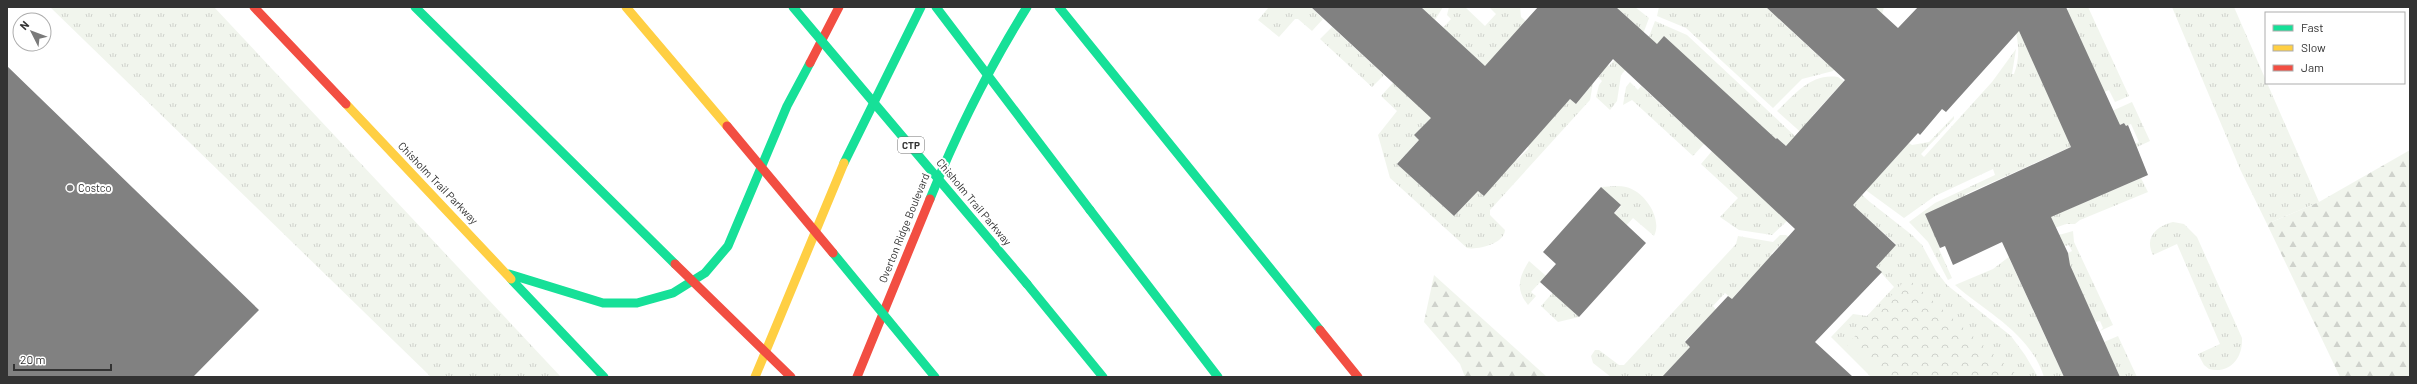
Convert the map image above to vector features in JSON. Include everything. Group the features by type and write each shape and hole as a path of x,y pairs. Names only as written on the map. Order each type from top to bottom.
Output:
{"main road":[{"name":"Chisholm Trail Parkway","path":"254,7 604,377"},
{"path":"414,7 568,160 791,377"},
{"path":"626,7 727,126 934,377"},
{"name":"Chisholm Trail Parkway","path":"793,7 1027,284 1103,377"},
{"path":"507,273 603,303 637,302 673,293 705,273 728,246 786,106 840,7"},
{"path":"756,377 845,161 921,7"},
{"path":"936,7 1218,377"},
{"name":"Overton Ridge Boulevard","path":"857,377 949,151 995,59 1027,7"},
{"path":"1059,7 1358,377"}],"green space":[{"path":"50,7 214,7 561,377 431,377"},
{"path":"1269,7 1311,7 1323,19 1312,31 1298,19 1295,19 1279,37 1258,20"},
{"path":"1421,7 1443,7 1435,20"},
{"path":"1449,7 1465,7 1485,26 1496,14 1489,7 1520,7 1521,17 1527,22 1515,41 1511,37 1507,41 1513,47 1431,125 1427,122 1414,135 1419,140 1397,164 1454,216 1478,191 1484,196 1510,154 1517,160 1529,148 1522,142 1570,99 1576,104 1593,83 1590,100 1490,210 1490,215 1505,230 1504,235 1490,245 1477,248 1467,248 1390,178 1378,135 1397,111 1381,96 1451,19 1447,15"},
{"path":"1616,7 1635,7 1649,18 1633,61 1621,75 1617,101 1610,110 1596,97 1599,85 1602,81 1598,77 1602,73 1599,69 1606,64 1609,66 1620,54 1637,26"},
{"path":"1659,7 1766,7 1825,62 1875,7 1884,7 1881,18 1833,71 1802,79 1773,108 1686,28 1657,16"},
{"path":"2008,7 2063,127 2092,120 2132,102 2150,141 2137,147 2135,144 2139,142 2131,124 2126,126 2124,123 1966,194 1939,249 1952,278 1948,280 1928,242 1909,222 1935,203 1995,175 1993,169 1935,196 1904,218 1867,191 1777,111 1804,86 1820,78 1838,77 1844,81 1812,116 1879,176 1909,143 1912,145 1929,142 1954,116 1954,119 1921,154 1924,157 1992,82 2016,49 2012,74 2014,74 2017,65 2018,48 2016,32"},
{"path":"2072,7 2088,7 2129,96 2115,102 2109,90 2104,92 2067,10"},
{"path":"2172,7 2234,7 2265,78 2265,84 2268,84 2319,202 2267,224 2240,169"},
{"path":"1655,21 1687,35 1796,137 1870,202 1912,235 1922,245 1936,271 1947,285 2011,336 2025,355 2038,377 1871,377 1831,337 1853,314 1867,316 1894,287 1876,267 1896,244 1777,138 1776,139 1642,55"},
{"path":"1332,27 1384,75 1372,87 1320,39"},
{"path":"1630,82 1638,90 1641,86 1704,144 1693,156 1632,100 1623,105 1626,87"},
{"path":"2410,150 2410,377 2340,377 2267,224 2319,202"},
{"path":"1712,151 1787,221 1772,235 1739,230 1720,217 1738,198 1701,164"},
{"path":"2141,178 2148,192 2080,220 2075,224 2066,224 2046,231 2041,221"},
{"path":"1623,186 1639,194 1650,206 1654,214 1656,229 1654,236 1633,218 1560,300 1579,317 1558,322 1541,306 1555,290 1543,279 1531,292 1536,296 1528,305 1521,294 1521,278 1529,261 1553,282 1621,206 1601,187"},
{"path":"2173,222 2184,224 2197,237 2242,338 2242,345 2238,358 2229,367 2216,370 2209,369 2204,365 2198,354 2220,344 2177,244 2153,255 2150,243 2153,234 2161,226"},
{"path":"2073,231 2074,242 2113,325 2100,331 2103,328 2100,321 2095,322 2069,265 2068,253 2072,251 2069,245 2065,246 2045,239"},
{"path":"1780,235 1786,235 1791,238 1788,249 1782,243 1771,254 1778,261 1742,287 1732,299 1725,293 1713,306 1718,312 1702,326 1701,325 1685,341 1690,347 1678,377 1611,377 1593,363 1591,356 1595,350 1599,350 1619,365 1624,365 1736,244 1738,236 1773,242"},
{"path":"2041,246 2010,260 2064,377 2044,377 2029,348 2018,336 1994,315 1955,285 1993,269 2014,253"},
{"path":"1434,275 1547,377 1465,377 1460,364 1424,322"},
{"path":"1907,278 2019,377 1884,377 1847,345"},
{"path":"2118,336 2137,377 2120,377 2104,342"}],"building":[{"path":"1311,7 1421,7 1485,66 1538,7 1616,7 1657,44 1664,36 1776,139 1777,138 1786,146 1845,80 1766,7 1875,7 1898,28 1918,7 2066,7 2120,125 2124,123 2126,126 2128,125 2148,175 2051,217 2068,253 2070,265 2120,377 2064,377 2002,242 1953,265 1945,246 1940,248 1925,214 2071,147 2019,31 1946,112 1942,109 1920,135 1918,133 1853,205 1896,245 1876,267 1882,272 1815,342 1853,377 1662,377 1690,347 1685,342 1728,296 1732,299 1795,229 1613,59 1576,104 1570,99 1484,196 1478,191 1454,216 1397,164 1419,140 1414,135 1431,118"},
{"name":"Costco","path":"7,66 259,310 193,377 7,377"},
{"path":"1601,187 1621,205 1614,213 1646,243 1579,317 1540,282 1556,264 1543,252"}],"traffic: fast":[{"path":"415,7 675,264"},
{"path":"793,7 1027,284"},
{"path":"844,163 921,7"},
{"path":"936,7 1090,210"},
{"path":"930,199 951,149 974,101 1027,7"},
{"path":"1059,7 1320,330"},
{"path":"509,274 603,303 637,303 673,293 705,273 728,246 787,106 810,63"},
{"path":"1090,210 1218,377"},
{"path":"833,253 935,377"},
{"path":"511,279 604,377"},
{"path":"1027,284 1103,377"}],"traffic: slow":[{"path":"626,7 727,126"},
{"path":"346,104 511,279"},
{"path":"755,377 844,163"}],"traffic: jam":[{"path":"254,7 346,104"},
{"path":"810,63 839,7"},
{"path":"727,126 833,253"},
{"path":"857,377 930,199"},
{"path":"675,264 791,377"},
{"path":"1320,330 1358,377"}],"place":[{"name":"Costco","path":"70,188"}]}
